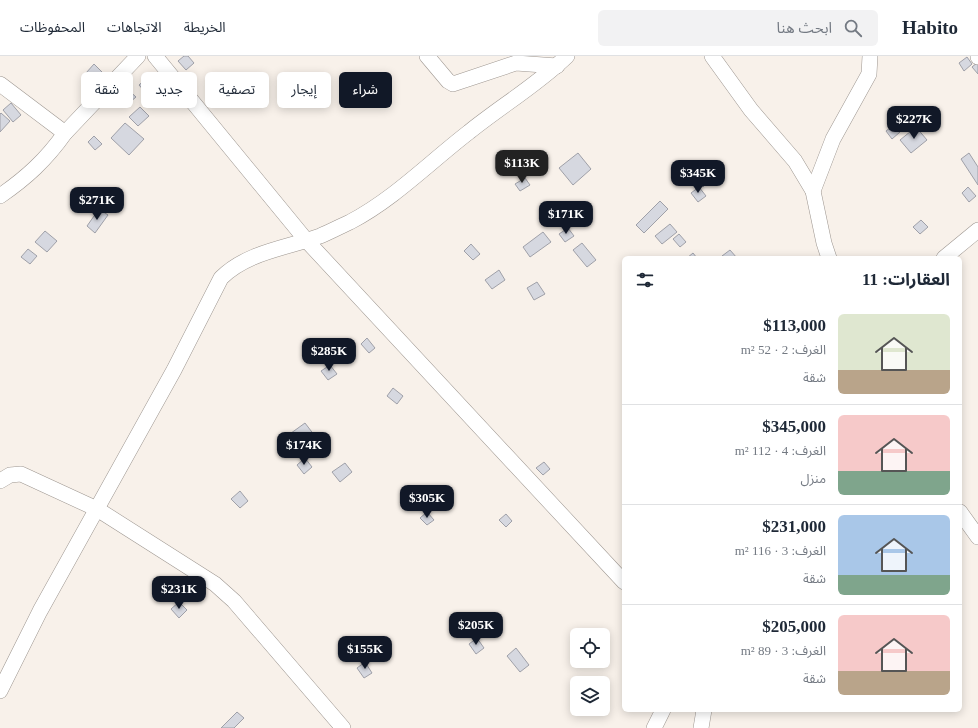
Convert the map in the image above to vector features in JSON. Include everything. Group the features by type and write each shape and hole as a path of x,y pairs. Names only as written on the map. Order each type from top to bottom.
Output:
{"street":[{"path":"0,196 29,175 55,148 65,133 138,56"},
{"path":"155,56 306,240 622,580"},
{"path":"427,56 452,84 516,63 562,61"},
{"path":"712,56 723,63 751,110 795,161 813,191 823,251"},
{"path":"813,191 833,140 868,74 870,56"},
{"path":"0,691 40,611 174,370 221,278 232,267 253,257 306,240 352,221 377,205 562,61"},
{"path":"1,87 65,133"},
{"path":"946,256 978,230"},
{"path":"0,481 10,475 21,474 97,508 224,591 343,728"},
{"path":"962,515 977,534"},
{"path":"654,728 662,712"},
{"path":"702,728 704,712"}],"building":[{"path":"184,56 188,56 194,63 186,70 178,61"},
{"path":"967,57 972,64 964,71 959,63"},
{"path":"978,62 978,74 972,67"},
{"path":"94,64 102,72 87,72"},
{"path":"11,103 21,115 13,122 3,110"},
{"path":"140,107 149,116 138,126 129,117"},
{"path":"1,113 10,121 0,132 0,114"},
{"path":"125,123 144,139 129,155 111,138"},
{"path":"894,125 900,132 892,139 886,131"},
{"path":"916,127 927,140 911,153 900,140"},
{"path":"94,136 102,144 95,150 88,142"},
{"path":"578,153 591,169 573,185 559,168"},
{"path":"969,153 978,167 978,185 961,159"},
{"path":"704,171 711,179 703,187 695,179"},
{"path":"525,178 530,185 520,191 515,184"},
{"path":"699,187 706,196 698,202 691,193"},
{"path":"968,187 976,196 969,202 962,193"},
{"path":"660,201 668,209 644,233 636,225"},
{"path":"99,209 108,215 95,233 87,226"},
{"path":"921,220 928,227 920,234 913,227"},
{"path":"670,224 677,232 662,244 655,236"},
{"path":"568,228 574,236 565,242 559,234"},
{"path":"45,231 57,241 47,252 35,242"},
{"path":"543,232 551,242 530,257 523,247"},
{"path":"679,234 686,242 680,247 673,239"},
{"path":"582,243 596,260 587,267 573,250"},
{"path":"471,244 480,254 473,260 464,251"},
{"path":"28,249 37,256 30,264 21,257"},
{"path":"730,250 735,256 722,256"},
{"path":"499,270 505,280 492,289 485,280"},
{"path":"537,282 545,294 534,300 527,288"},
{"path":"367,338 375,348 369,353 361,344"},
{"path":"330,365 337,374 328,380 321,371"},
{"path":"393,388 403,396 397,404 387,396"},
{"path":"305,423 318,440 300,453 287,436"},
{"path":"305,458 312,467 304,474 297,465"},
{"path":"544,462 550,469 543,475 536,468"},
{"path":"345,463 352,472 340,482 332,472"},
{"path":"240,491 248,501 240,508 231,499"},
{"path":"427,512 434,520 427,525 420,518"},
{"path":"506,514 512,521 506,527 499,520"},
{"path":"179,602 187,610 179,618 171,609"},
{"path":"477,638 484,648 476,654 469,644"},
{"path":"516,648 529,665 520,672 507,656"},
{"path":"365,662 372,673 364,678 357,668"},
{"path":"237,712 244,718 234,728 221,728"}]}
